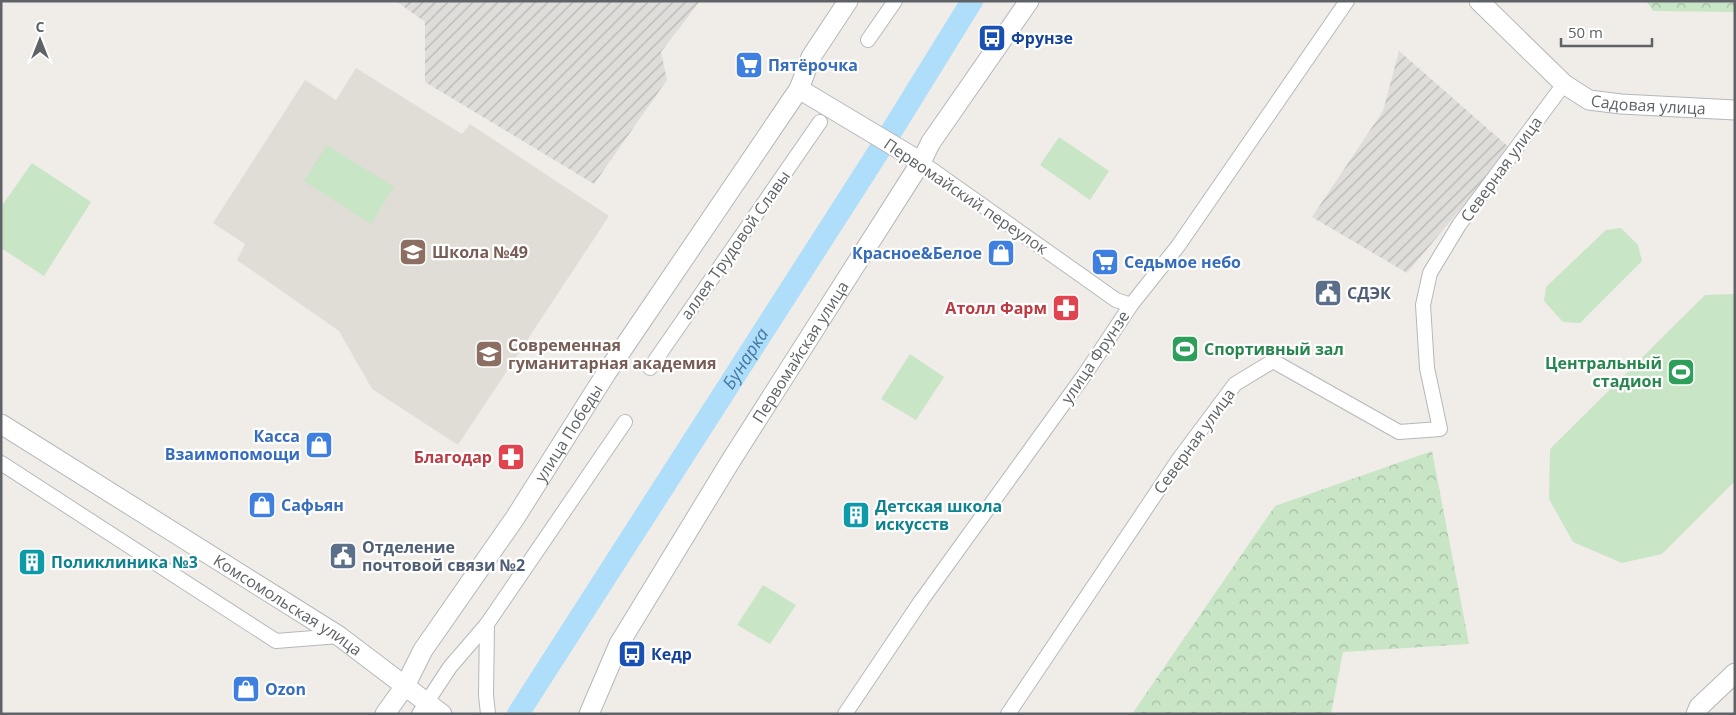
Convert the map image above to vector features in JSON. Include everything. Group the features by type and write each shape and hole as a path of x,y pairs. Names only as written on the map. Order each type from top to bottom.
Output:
{"main road":[{"name":"улица Победы","path":"385,714 404,686 423,650 515,518 618,356 799,89 811,57 848,1"},
{"name":"Первомайская улица","path":"589,714 619,644 730,462 921,162 931,142 1029,1"},
{"name":"Садовая улица","path":"1478,1 1564,84 1590,100 1621,104 1735,110"},
{"name":"Первомайский переулок","path":"799,89 921,162"},
{"name":"Комсомольская улица","path":"1,424 339,636 404,686 421,710 442,714"},
{"path":"1696,714 1698,707 1735,673"}],"street":[{"path":"868,40 894,1"},
{"name":"улица Фрунзе","path":"845,714 920,601 1085,374 1131,305 1178,246 1347,1"},
{"name":"Северная улица","path":"1008,714 1179,459 1235,384 1273,361 1399,432 1440,429 1428,368 1422,305 1430,272 1459,225 1564,84"},
{"name":"аллея Трудовой Славы","path":"650,368 820,122"},
{"name":"Первомайский переулок","path":"921,162 1116,300 1131,305"},
{"path":"421,710 450,667 487,624 625,422"},
{"path":"1,463 276,641 339,636"},
{"path":"487,624 486,695 488,714"}],"shaded area":[{"path":"396,1 700,1 661,52 667,80 594,184 425,82 425,22"},
{"path":"1399,51 1511,149 1407,273 1312,217 1383,111"},
{"name":"Школа №49","path":"356,68 462,134 470,124 609,216 458,445 372,389 339,331 237,260 245,244 213,223 305,80 336,100"}],"green space":[{"path":"1646,1 1735,1 1735,12 1653,11"},
{"path":"1059,137 1109,171 1090,200 1040,165"},
{"path":"327,145 394,187 371,224 304,181"},
{"path":"32,163 91,202 44,276 1,248 1,207"},
{"path":"1621,228 1638,245 1642,261 1580,323 1563,322 1544,301 1546,287 1606,230"},
{"name":"Центральный стадион","path":"1735,294 1735,481 1662,554 1622,563 1573,542 1549,499 1550,449 1705,295"},
{"path":"910,354 944,377 916,420 881,399"},
{"path":"1432,451 1469,644 1343,652 1331,714 1132,714 1275,506"},
{"path":"763,585 796,605 770,644 737,625"}],"waterway":[{"name":"Бунарка","path":"518,714 886,140 972,1"}],"place":[{"name":"Фрунзе","path":"992,38"},
{"name":"Пятёрочка","path":"749,65"},
{"name":"Школа №49","path":"413,252"},
{"name":"Красное&Белое","path":"1001,253"},
{"name":"Седьмое небо","path":"1105,262"},
{"name":"СДЭК","path":"1328,293"},
{"name":"Атолл Фарм","path":"1066,308"},
{"name":"Спортивный зал","path":"1185,349"},
{"name":"Современная гуманитарная академия","path":"489,354"},
{"name":"Центральный стадион","path":"1681,372"},
{"name":"Касса Взаимопомощи","path":"319,445"},
{"name":"Благодар","path":"511,457"},
{"name":"Сафьян","path":"262,505"},
{"name":"Детская школа искусств","path":"856,515"},
{"name":"Отделение почтовой связи №2","path":"343,556"},
{"name":"Поликлиника №3","path":"32,562"},
{"name":"Кедр","path":"632,654"},
{"name":"Ozon","path":"246,689"}]}
